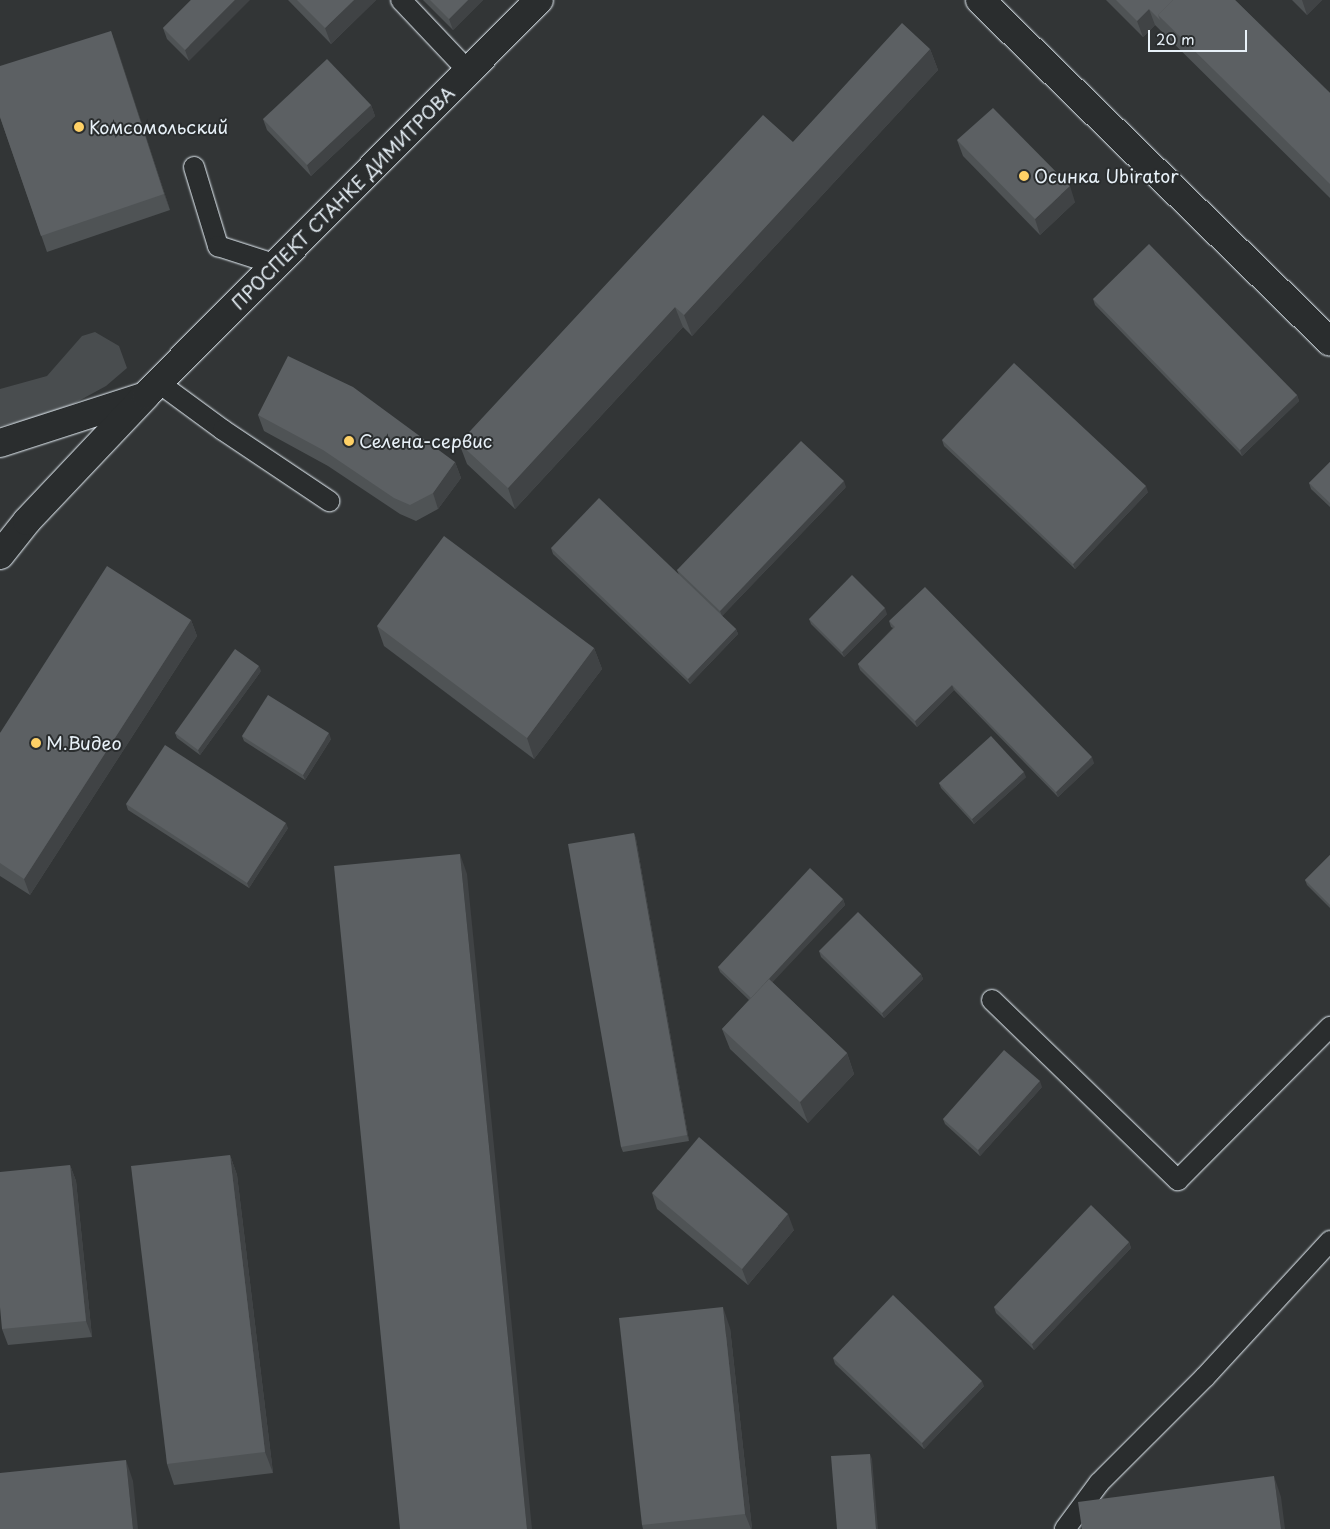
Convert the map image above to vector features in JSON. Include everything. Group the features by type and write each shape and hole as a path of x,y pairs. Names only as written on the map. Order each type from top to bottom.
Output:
{"main road":[{"name":"ПРОСПЕКТ СТАНКЕ ДИМИТРОВА","path":"0,555 28,521 153,389 540,0"},
{"path":"990,3 1330,342"},
{"name":"ПРОСПЕКТ СТАНКЕ ДИМИТРОВА","path":"0,443 153,389"},
{"path":"0,534 28,521"}],"lane":[{"path":"401,0 469,72"},
{"path":"194,167 218,246 277,265"},
{"path":"153,389 223,430 329,501"},
{"path":"992,1000 1178,1180 1330,1027"},
{"path":"1065,1529 1099,1483 1205,1377 1330,1241"}],"shaded area":[{"path":"95,332 119,346 127,368 106,386 73,404 27,420 0,426 0,389 47,376 82,336"}],"building":[{"path":"191,0 235,0 185,50 163,28"},
{"path":"297,0 354,0 325,28"},
{"path":"430,0 468,0 449,19"},
{"path":"1116,0 1173,0 1158,15 1160,20 1149,9 1137,21"},
{"path":"1173,0 1235,0 1330,93 1330,184 1158,15"},
{"path":"902,23 930,49 684,315 675,307 508,488 459,443 763,115 793,142"},
{"path":"111,31 164,194 41,236 0,117 0,66"},
{"path":"327,59 371,105 307,165 263,119"},
{"path":"993,108 1070,186 1035,219 957,140"},
{"path":"1149,244 1297,395 1240,450 1093,299"},
{"path":"288,356 353,387 455,462 433,493 410,505 394,498 323,450 258,415"},
{"path":"1014,363 1146,486 1073,564 942,440"},
{"path":"801,441 844,481 720,611 677,570"},
{"path":"1330,462 1330,503 1309,483"},
{"path":"599,498 736,629 688,679 551,548"},
{"path":"444,536 594,648 527,738 377,626"},
{"path":"107,566 191,620 24,879 0,863 0,733"},
{"path":"852,575 885,608 842,652 809,619"},
{"path":"925,587 1092,757 1056,792 952,685 915,721 858,664 895,627 889,621"},
{"path":"235,649 259,666 198,750 175,733"},
{"path":"268,695 329,733 303,775 242,736"},
{"path":"991,736 1024,772 972,819 939,783"},
{"path":"165,745 286,823 247,883 126,804"},
{"path":"634,833 687,1135 621,1147 568,844"},
{"path":"460,854 527,1529 400,1529 334,866"},
{"path":"1330,855 1330,905 1305,880"},
{"path":"810,868 843,899 751,998 718,967"},
{"path":"858,912 921,974 882,1013 819,951"},
{"path":"769,979 847,1053 800,1102 722,1029"},
{"path":"1004,1050 1040,1081 978,1150 943,1119"},
{"path":"699,1137 788,1214 742,1269 652,1193"},
{"path":"230,1155 265,1452 167,1464 131,1166"},
{"path":"70,1165 86,1321 2,1329 0,1307 0,1172"},
{"path":"1091,1205 1129,1242 1032,1344 994,1307"},
{"path":"893,1295 982,1381 922,1443 833,1358"},
{"path":"723,1307 745,1514 642,1525 619,1318"},
{"path":"870,1454 876,1529 837,1529 831,1456"},
{"path":"126,1460 133,1529 0,1529 0,1473"},
{"path":"1274,1476 1281,1529 1082,1529 1078,1502"}],"place":[{"name":"Комсомольский","path":"79,127"},
{"name":"Осинка Ubirator","path":"1024,176"},
{"name":"Селена-сервис","path":"349,441"},
{"name":"М.Видео","path":"36,743"}]}
